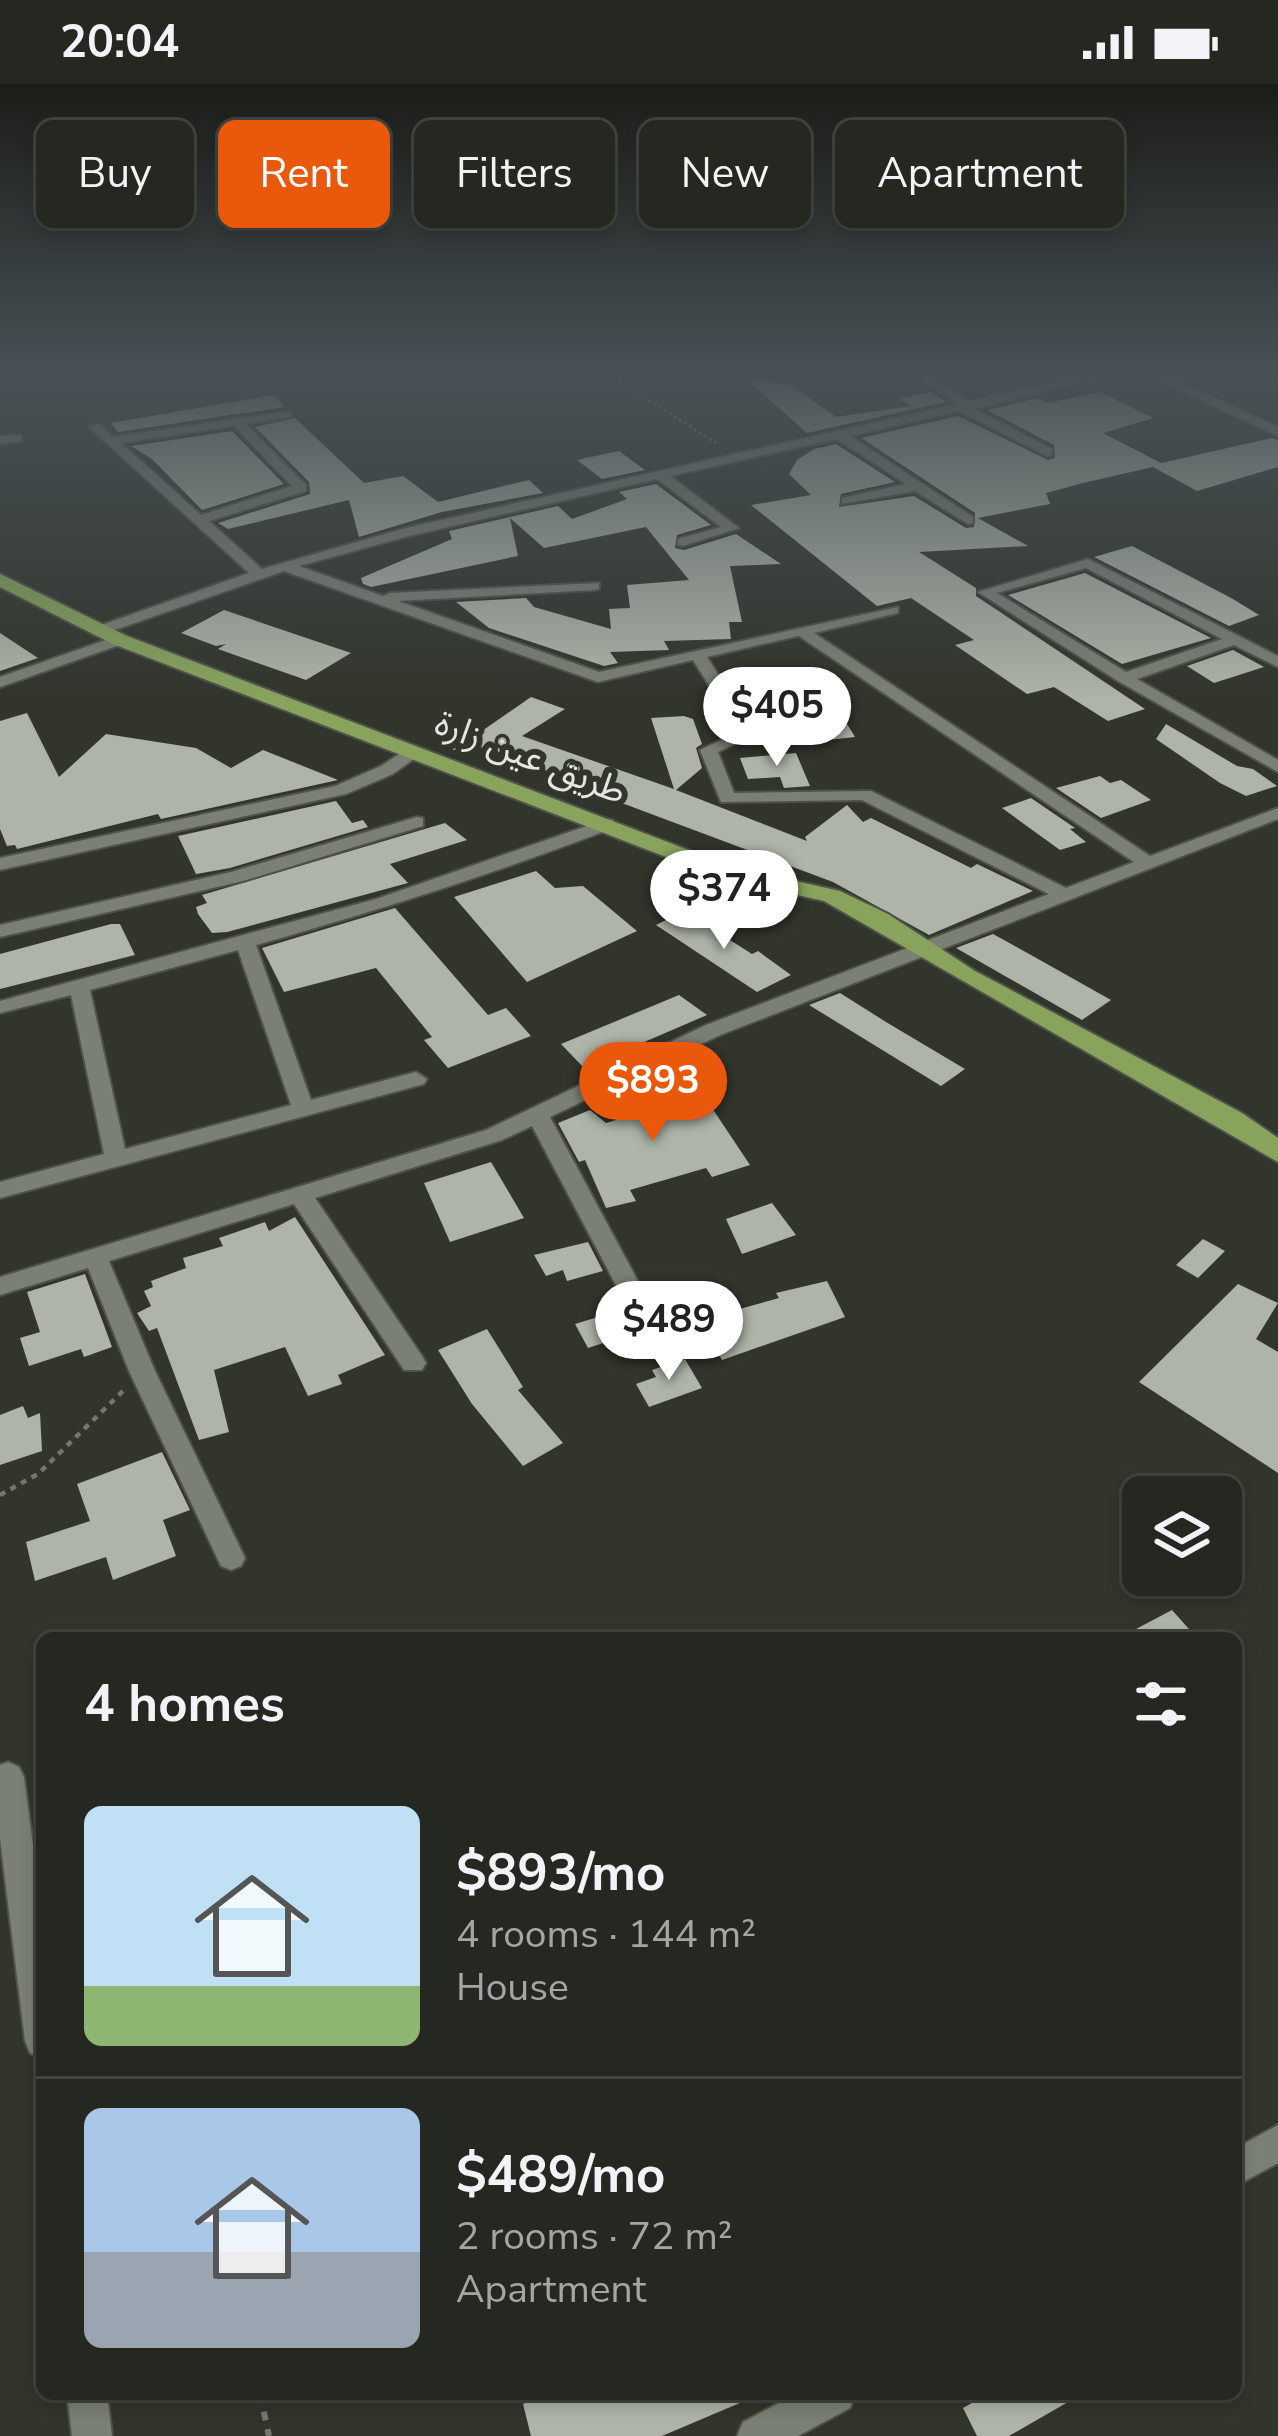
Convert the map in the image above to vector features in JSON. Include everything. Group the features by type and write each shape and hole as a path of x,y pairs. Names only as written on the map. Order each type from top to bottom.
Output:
{"main road":[{"name":"طريق عين زارة","path":"0,580 109,636 726,872 820,891 879,919 966,976 1232,1120 1278,1152"}],"street":[{"path":"155,481 259,574"},
{"path":"199,520 301,488 294,481"},
{"path":"0,682 284,566 482,513 633,481"},
{"path":"668,481 732,527 683,542"},
{"path":"909,481 968,520"},
{"path":"847,501 917,486"},
{"path":"1277,766 986,592 1088,562 1278,662"},
{"path":"284,566 598,677 893,610"},
{"path":"375,598 594,586"},
{"path":"804,633 1149,862"},
{"path":"1124,678 1237,640"},
{"path":"699,657 748,734 709,750 728,798 865,795 1066,895"},
{"path":"0,864 340,790 387,770 417,750"},
{"path":"0,1286 301,1196 539,1117 674,1047 1278,812"},
{"path":"0,931 236,877 417,822"},
{"path":"0,1007 245,941 524,857 607,824"},
{"path":"245,941 303,1109"},
{"path":"79,986 116,1159"},
{"path":"0,1190 416,1079"},
{"path":"539,1117 636,1300"},
{"path":"301,1196 413,1363"},
{"path":"96,1258 142,1371 231,1558"},
{"path":"8,1777 36,1994"},
{"path":"1242,2164 1278,2143"},
{"path":"88,2400 92,2436"},
{"path":"757,2436 825,2400"}],"path":[{"path":"0,1495 38,1474 142,1371"},
{"path":"261,2400 269,2436"}],"building":[{"path":"173,481 284,484 202,510"},
{"path":"409,481 438,502 526,481 543,493 442,512 359,537 349,500 228,529 218,523 310,494 309,482"},
{"path":"796,481 893,481 841,494 839,507 914,496 966,528 974,527 975,513 926,481 1093,481 1046,493 1050,504 978,518 1028,546 919,552 976,588 976,596 1145,709 1108,721 1054,687 1027,694 955,645 974,640 911,598 877,606 751,505 811,495"},
{"path":"1178,481 1232,481 1197,491"},
{"path":"656,484 711,525 677,535 675,548 684,550 736,534 781,564 730,566 742,622 729,622 731,639 664,641 669,650 610,652 618,663 604,666 489,628 456,602 526,598 534,607 611,629 609,609 630,608 627,585 689,580 646,527 544,548 510,518 518,556 371,587 361,578 452,539 449,531 558,506 572,519 627,499 619,492"},
{"path":"1132,546 1259,615 1229,626 1094,557"},
{"path":"1085,573 1211,638 1122,664 1008,595"},
{"path":"224,610 351,653 306,680 218,649 226,644 216,646 181,633"},
{"path":"0,633 38,658 0,671"},
{"path":"1233,650 1264,667 1214,683 1187,666"},
{"path":"806,682 812,693 827,691 855,737 774,746 747,695"},
{"path":"531,697 565,709 522,736 674,789 651,718 684,716 693,719 702,744 696,748 702,768 676,790 807,841 805,837 847,805 863,822 871,818 971,868 977,864 1033,891 929,935 833,882 571,784 574,782 487,747 452,750 469,739 457,734 479,733"},
{"path":"27,713 59,777 106,734 196,748 231,768 263,750 338,780 161,819 158,814 17,849 7,846 0,829 0,721"},
{"path":"1166,724 1277,786 1246,796 1220,783 1156,739"},
{"path":"796,753 810,786 784,788 780,777 748,779 740,758"},
{"path":"1100,776 1110,783 1121,780 1151,800 1101,818 1056,788"},
{"path":"1031,798 1075,828 1070,829 1086,842 1060,850 1002,808"},
{"path":"336,801 352,823 363,820 368,827 230,868 191,875 196,874 178,836"},
{"path":"445,823 467,840 390,864 408,883 227,932 212,933 198,914 196,907 207,903 202,895"},
{"path":"536,871 555,888 583,886 637,931 527,982 454,897"},
{"path":"395,908 488,1015 506,1008 531,1036 448,1068 424,1040 432,1037 376,968 284,992 262,948"},
{"path":"684,911 752,954 758,951 791,975 757,992 656,925"},
{"path":"120,924 135,955 0,989 0,954"},
{"path":"993,934 1111,1000 1082,1020 956,948"},
{"path":"840,993 965,1069 941,1086 809,1005"},
{"path":"679,995 707,1015 584,1068 561,1044"},
{"path":"696,1084 750,1165 712,1177 706,1168 630,1190 636,1201 606,1208 585,1160 579,1162 558,1123 590,1110 606,1123 648,1110 641,1099"},
{"path":"491,1162 524,1218 450,1242 424,1183"},
{"path":"772,1203 796,1235 742,1254 726,1219"},
{"path":"295,1217 385,1355 338,1375 342,1384 308,1396 285,1347 214,1370 229,1432 199,1440 157,1328 149,1331 137,1313 151,1306 144,1291 153,1287 151,1281 186,1268 183,1258 223,1246 219,1238 265,1222 269,1231"},
{"path":"1203,1239 1225,1251 1198,1278 1176,1265"},
{"path":"588,1242 603,1271 567,1281 563,1270 546,1276 534,1255"},
{"path":"85,1274 112,1347 84,1357 81,1349 29,1366 20,1338 40,1332 27,1292"},
{"path":"827,1281 845,1317 722,1360 706,1333 742,1321 736,1310 779,1298 776,1293"},
{"path":"1238,1284 1278,1303 1256,1339 1278,1352 1278,1473 1139,1382"},
{"path":"621,1310 634,1333 588,1348 575,1324"},
{"path":"487,1329 523,1387 518,1390 563,1443 523,1466 472,1404 438,1350"},
{"path":"685,1359 702,1388 649,1407 636,1384 656,1377 652,1370"},
{"path":"23,1406 28,1418 40,1413 42,1451 0,1465 0,1415"},
{"path":"162,1452 190,1510 163,1520 176,1556 113,1580 106,1557 35,1581 26,1542 90,1521 77,1484"},
{"path":"1172,1610 1192,1632 1130,1632"},
{"path":"533,2400 747,2400 662,2436 531,2436 523,2404"},
{"path":"977,2400 1072,2400 1009,2436 977,2436 963,2408"}]}
